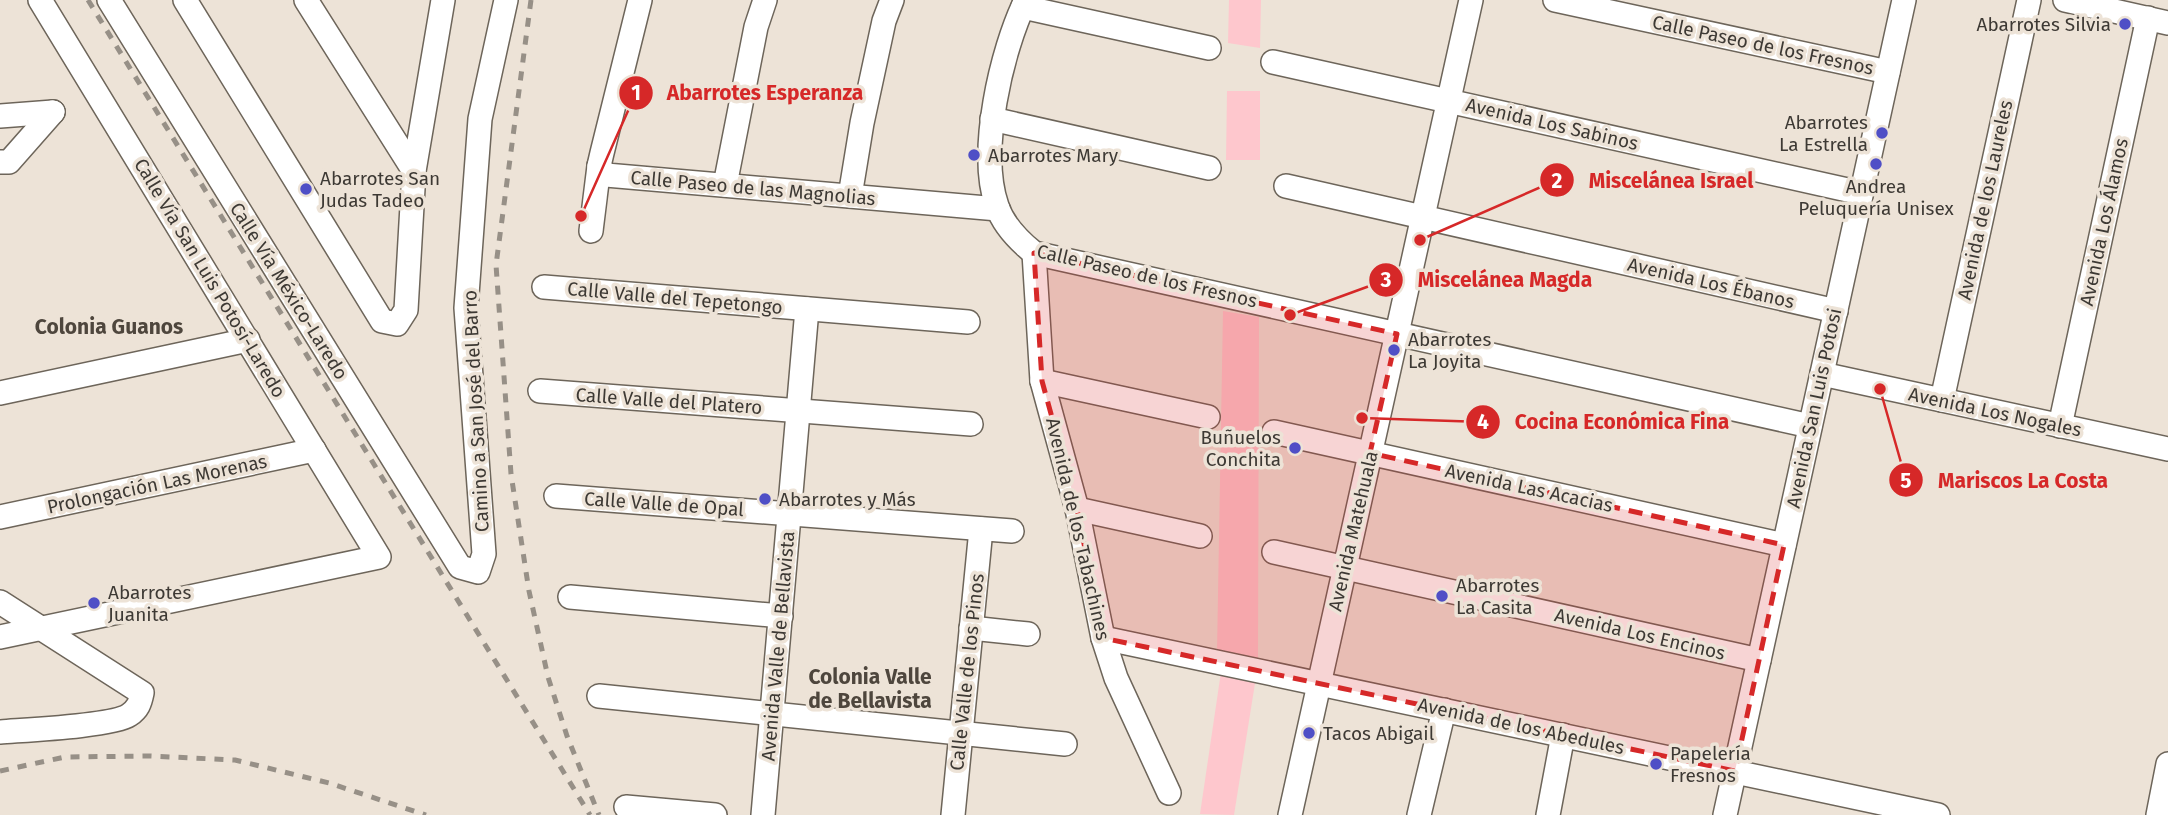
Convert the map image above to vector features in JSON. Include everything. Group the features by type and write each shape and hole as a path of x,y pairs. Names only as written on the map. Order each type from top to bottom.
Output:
{"street":[{"name":"Calle Vía San Luis Potosí-Laredo","path":"40,0 379,557 41,628"},
{"name":"Calle Vía México-Laredo","path":"108,0 460,567 478,572"},
{"path":"185,0 382,321 397,324 406,310 414,171 438,4"},
{"path":"306,0 414,171"},
{"name":"Camino a San José del Barro","path":"478,572 484,554 466,308 480,119 506,0"},
{"path":"591,231 599,166 640,0"},
{"path":"726,185 756,27 765,0"},
{"path":"850,196 881,33 892,0"},
{"name":"Avenida Matehuala","path":"1290,815 1471,0"},
{"name":"Calle Paseo de los Fresnos","path":"1555,0 1888,72"},
{"name":"Avenida San Luis Potosi","path":"1725,815 1904,0"},
{"name":"Avenida de los Laureles","path":"1942,400 2029,0"},
{"path":"2065,0 2158,21"},
{"path":"1025,3 1209,48"},
{"name":"Calle Paseo de los Fresnos","path":"1025,3 1007,51 992,119 989,162 998,209 1010,228 1034,253 1810,426"},
{"name":"Avenida Los Álamos","path":"2060,426 2158,21"},
{"name":"Avenida Los Sabinos","path":"1273,62 1861,193"},
{"path":"0,116 53,112 9,162 0,162"},
{"path":"992,119 1209,168"},
{"name":"Calle Paseo de las Magnolias","path":"599,166 607,175 998,209"},
{"name":"Avenida Los Ébanos","path":"1286,186 1836,311"},
{"name":"Avenida de los Tabachines","path":"1034,253 1042,381 1077,509 1103,638 1116,678 1169,793"},
{"name":"Calle Valle del Tepetongo","path":"544,287 968,323"},
{"name":"Avenida Valle de Bellavista","path":"763,815 807,309"},
{"path":"0,393 248,340"},
{"name":"Avenida Los Nogales","path":"1822,374 2168,449"},
{"path":"1042,381 1208,417"},
{"name":"Calle Valle del Platero","path":"540,391 971,424"},
{"name":"Avenida Las Acacias","path":"1274,432 1784,545"},
{"name":"Prolongación Las Morenas","path":"0,517 314,450"},
{"name":"Calle Valle de Opal","path":"556,496 1012,531"},
{"path":"1077,509 1200,536"},
{"name":"Calle Valle de los Pinos","path":"953,815 981,529"},
{"name":"Avenida Los Encinos","path":"1274,552 1759,660"},
{"path":"570,597 780,616"},
{"path":"0,602 142,693 139,706 128,717 109,722 0,732"},
{"path":"0,637 41,628"},
{"path":"971,628 1028,634"},
{"name":"Avenida de los Abedules","path":"1103,638 1938,815"},
{"path":"599,696 1065,744"},
{"path":"1419,815 1444,710"},
{"path":"1548,815 1563,735"},
{"path":"2158,815 2168,764"},
{"path":"626,807 715,815"},
{"path":"1881,815 1915,811"}],"highlighted area":[{"path":"1034,253 1397,334 1370,453 1784,545 1735,771 1103,638 1077,509 1042,381"}],"shaded area":[{"path":"1229,0 1261,0 1260,48 1228,43"},
{"path":"1227,91 1260,91 1260,160 1226,160"},
{"path":"1223,311 1259,317 1258,660 1217,652"},
{"path":"1221,672 1256,677 1234,815 1200,814"}],"railway":[{"path":"88,0 590,815"},
{"path":"531,0 496,265 511,474 529,591 548,677 567,736 599,815"},
{"path":"0,771 65,757 149,756 235,760 329,783 426,815"}],"place":[{"name":"Abarrotes Silvia","path":"2125,24"},
{"name":"Abarrotes La Estrella","path":"1882,133"},
{"name":"Abarrotes Mary","path":"974,155"},
{"name":"Andrea Peluquería Unisex","path":"1876,164"},
{"name":"Abarrotes San Judas Tadeo","path":"306,189"},
{"name":"Abarrotes Esperanza","path":"581,216"},
{"name":"Miscelánea Israel","path":"1420,240"},
{"name":"Miscelánea Magda","path":"1290,315"},
{"name":"Abarrotes La Joyita","path":"1394,350"},
{"name":"Mariscos La Costa","path":"1880,389"},
{"name":"Cocina Económica Fina","path":"1362,418"},
{"name":"Buñuelos Conchita","path":"1295,448"},
{"name":"Abarrotes y Más","path":"765,499"},
{"name":"Abarrotes La Casita","path":"1442,596"},
{"name":"Abarrotes Juanita","path":"94,603"},
{"name":"Tacos Abigail","path":"1309,733"},
{"name":"Papelería Fresnos","path":"1656,764"}],"district":[{"name":"Colonia Guanos","path":"109,327"},
{"name":"Colonia Valle de Bellavista","path":"870,689"}]}
